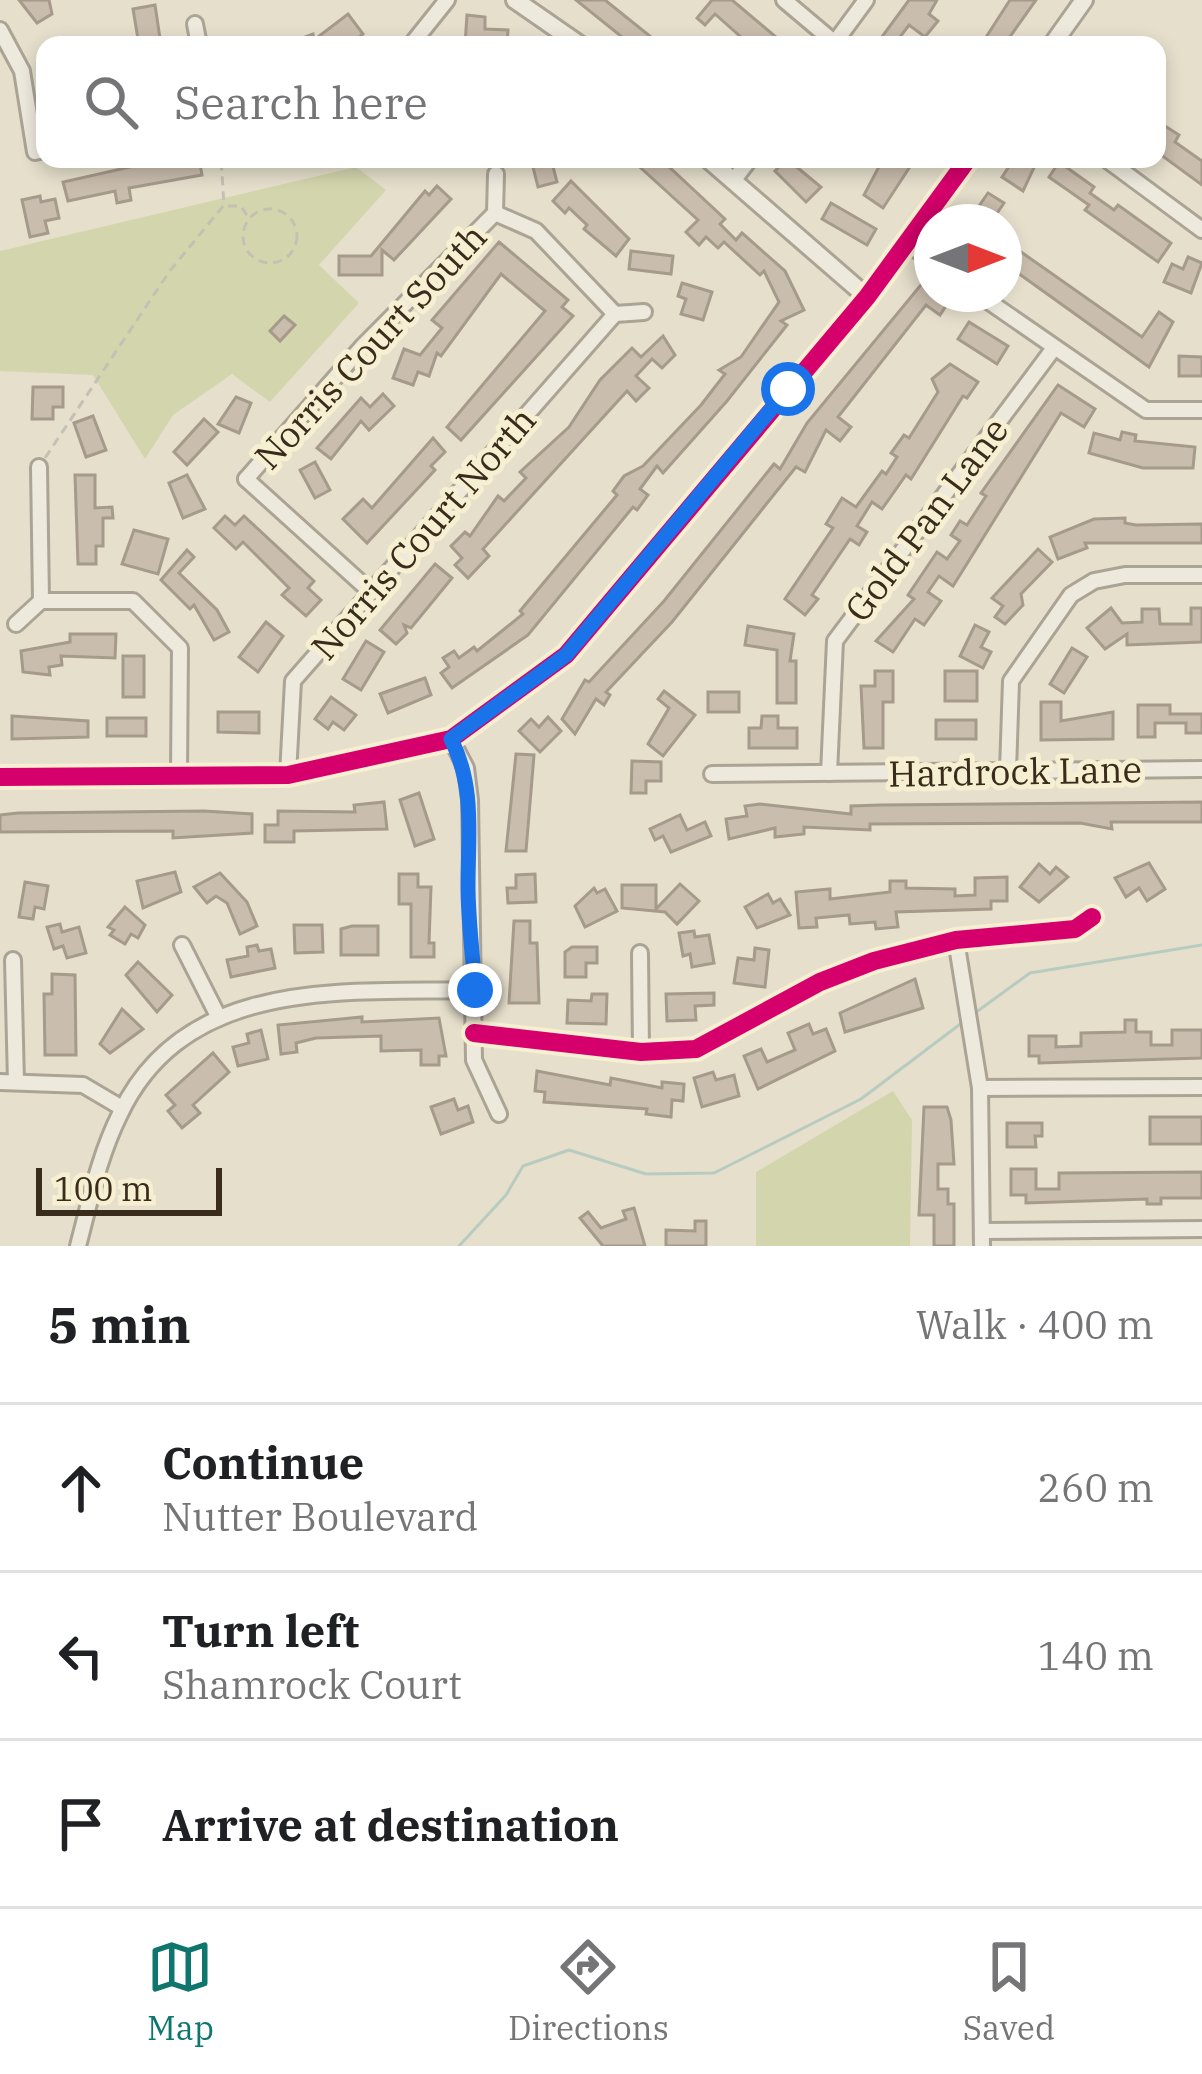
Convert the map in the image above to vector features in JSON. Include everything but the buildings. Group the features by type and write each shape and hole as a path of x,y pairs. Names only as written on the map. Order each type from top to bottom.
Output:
{"street":[{"path":"418,36 447,0"},
{"path":"515,0 567,36"},
{"path":"784,0 825,36"},
{"path":"840,36 866,0"},
{"path":"1058,36 1084,0"},
{"path":"195,24 197,36"},
{"path":"0,30 22,71 36,152"},
{"path":"718,168 867,297"},
{"path":"733,182 743,168"},
{"path":"0,777 288,775 451,739 566,655 867,297 961,168"},
{"path":"1118,168 1202,230"},
{"path":"496,174 495,214 536,232 615,314 644,312"},
{"name":"Norris Court South","path":"245,479 362,346 495,214"},
{"path":"907,242 914,247"},
{"path":"1003,312 1146,410 1202,410"},
{"name":"Norris Court North","path":"288,775 293,681 615,314"},
{"name":"Gold Pan Lane","path":"829,773 835,640 1054,348"},
{"path":"39,466 40,601"},
{"path":"229,480 245,479 371,592"},
{"path":"1008,771 1011,680 1071,595 1094,581 1125,575 1202,574"},
{"path":"16,624 40,601 133,601 180,648 179,775"},
{"path":"451,739 466,768 470,800 474,1060 499,1114"},
{"name":"Hardrock Lane","path":"712,774 1202,769"},
{"path":"474,1034 641,1052 696,1048 820,982 874,961 956,940 1075,929 1092,916"},
{"path":"956,940 980,1088 982,1238 1202,1228"},
{"path":"182,945 219,1018"},
{"path":"640,952 641,1052"},
{"path":"13,960 8,1082 83,1085 122,1108"},
{"path":"78,1246 100,1157 122,1108 177,1046 219,1018 312,992 475,990"},
{"path":"980,1088 1202,1087"}],"path":[{"path":"39,466 169,272 224,206 222,168"},
{"path":"224,206 241,206 249,218 243,240 249,254 270,263 291,254 296,229 285,214 264,210 249,218"}],"green space":[{"path":"352,168 386,190 319,265 359,303 270,402 232,374 173,415 145,459 93,375 0,371 0,251"},
{"path":"893,1091 912,1120 910,1246 756,1246 756,1172"}],"waterway":[{"path":"975,1013 1030,973 1202,945"},
{"path":"459,1246 506,1195 523,1166 569,1150 646,1174 714,1173 861,1099 963,1022"}],"cycle path":[{"path":"0,777 288,775 451,739 566,655 867,297 961,168"},
{"path":"474,1033 641,1052 696,1049 820,982 874,961 956,940 1075,929 1092,917"}],"route":[{"path":"475,990 468,892 470,800 466,768 451,739 566,655 788,389"}]}
